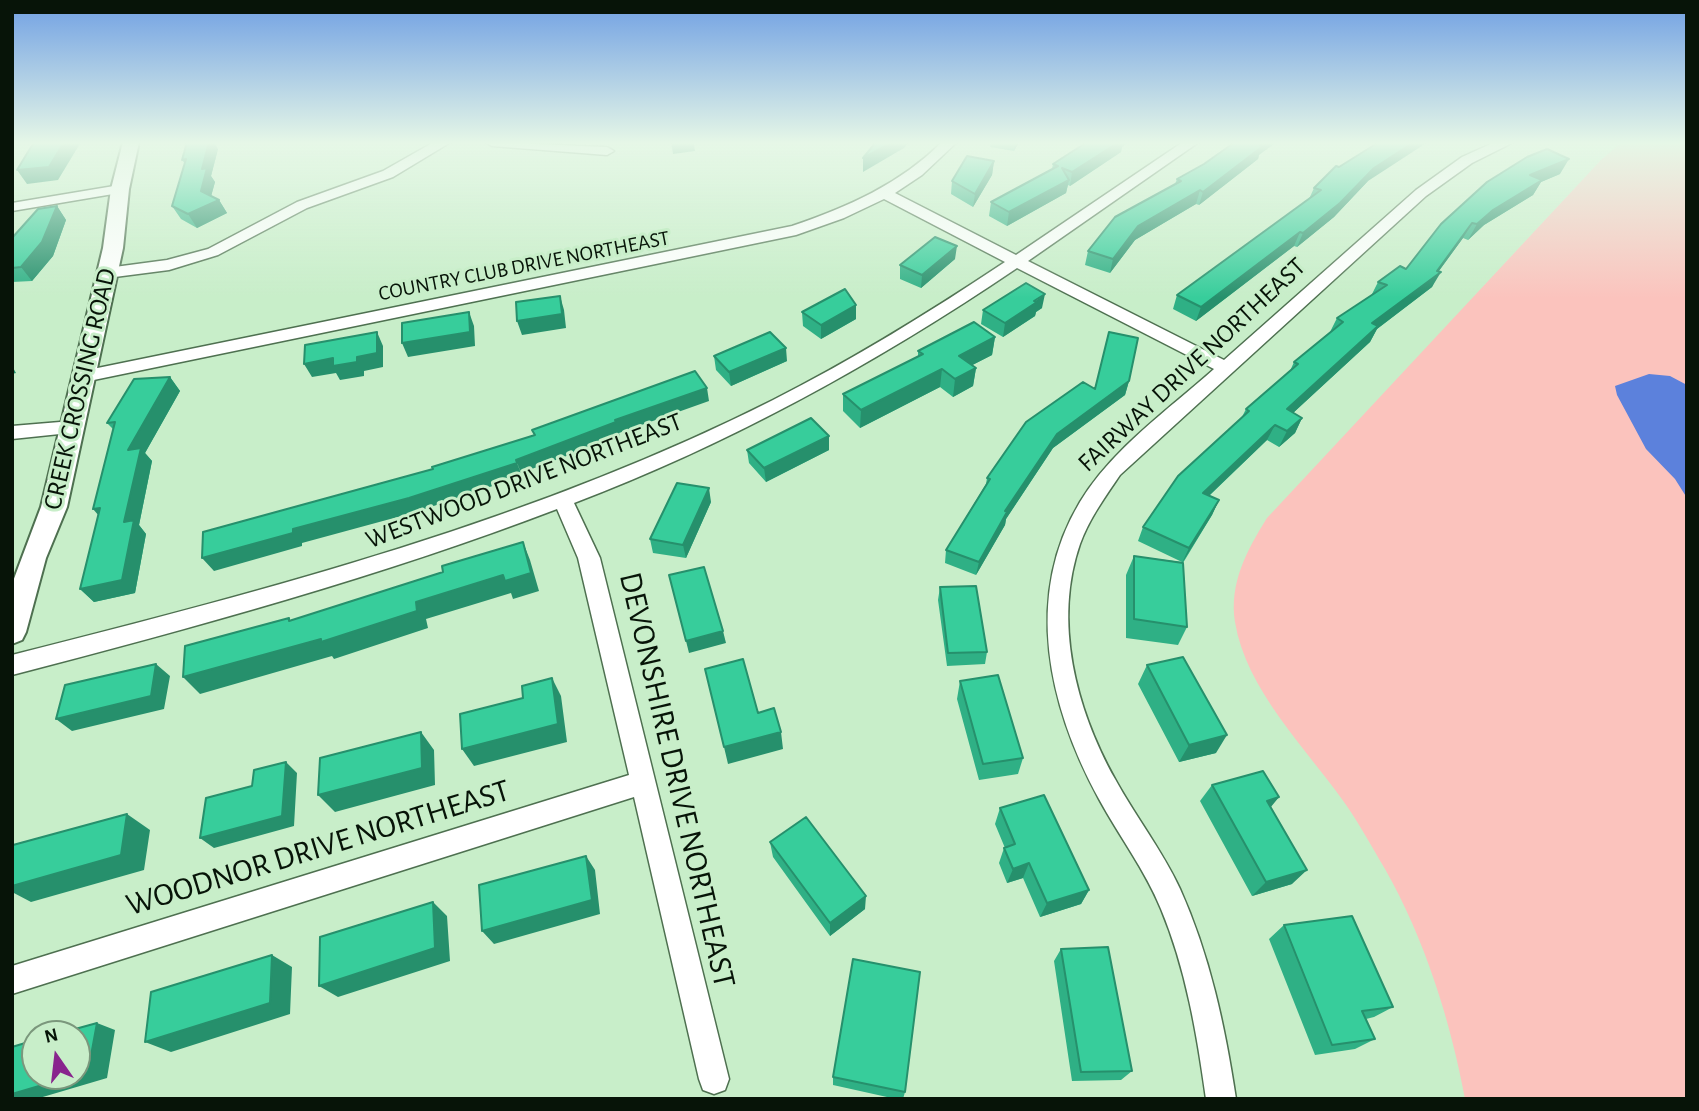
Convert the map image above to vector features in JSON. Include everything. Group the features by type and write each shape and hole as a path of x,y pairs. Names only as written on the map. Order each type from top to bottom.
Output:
{"street":[{"path":"12,207 91,194"},
{"name":"CREEK CROSSING ROAD","path":"12,632 33,558 54,508 113,248 119,194"},
{"path":"107,273 169,265 213,252 302,205 333,194"},
{"path":"885,194 1226,368"},
{"name":"COUNTRY CLUB DRIVE NORTHEAST","path":"84,376 761,239 830,219 885,194"},
{"name":"WESTWOOD DRIVE NORTHEAST","path":"12,664 345,576 563,500 699,443 781,403 896,338 1115,194"},
{"name":"FAIRWAY DRIVE NORTHEAST","path":"1221,1099 1210,1019 1193,956 1170,898 1100,775 1075,721 1062,673 1057,632 1058,590 1065,555 1077,523 1093,495 1113,470 1421,194"},
{"path":"12,433 72,427"},
{"name":"DEVONSHIRE DRIVE NORTHEAST","path":"563,500 589,558 714,1079"},
{"name":"WOODNOR DRIVE NORTHEAST","path":"12,980 644,782"}],"shaded area":[{"path":"1569,194 1687,194 1687,1099 1465,1099 1444,1010 1424,951 1399,895 1355,818 1264,695 1241,647 1234,608 1237,580 1253,542 1267,518"}],"water":[{"path":"1649,374 1670,376 1687,385 1687,498 1675,479 1646,449 1617,395 1615,386"}],"building":[{"path":"176,194 207,194 219,200 188,214 172,206"},
{"path":"1006,194 1043,194 1009,212 991,202"},
{"path":"1157,194 1193,194 1138,226 1113,259 1088,251 1115,217"},
{"path":"1316,194 1349,194 1303,233 1300,232 1201,307 1177,295"},
{"path":"1474,194 1519,194 1493,210 1477,224 1472,223 1437,271 1441,272 1372,323 1378,326 1287,409 1302,418 1287,431 1275,425 1203,493 1219,500 1189,548 1143,527 1178,476 1249,411 1246,409 1298,364 1294,362 1343,322 1337,318 1387,285 1378,282 1400,266 1406,269 1441,224"},
{"path":"57,206 42,242 21,267 12,268 12,238 38,209"},
{"path":"935,237 957,246 922,275 900,265"},
{"path":"1026,283 1045,294 1005,323 983,310"},
{"path":"845,289 856,305 821,325 802,312"},
{"path":"560,296 562,314 517,321 516,302"},
{"path":"469,312 470,332 402,343 402,323"},
{"path":"974,322 995,337 959,356 976,368 955,379 942,369 861,410 843,394 923,354 918,351"},
{"path":"377,332 377,353 357,357 357,362 333,366 333,358 304,364 305,345"},
{"path":"770,332 786,348 729,372 714,356"},
{"path":"1109,332 1138,338 1129,381 1057,434 1005,511 1007,512 979,562 946,550 990,479 987,478 1026,422 1083,382 1095,389"},
{"path":"695,371 707,388 615,420 616,422 516,460 517,463 409,498 293,529 293,533 202,558 203,532 433,469 432,467 535,435 532,430"},
{"path":"170,377 128,450 141,448 124,522 134,520 122,580 80,589 100,508 93,509 115,422 107,423 134,379"},
{"path":"811,418 829,436 764,468 747,450"},
{"path":"677,483 709,488 683,545 650,539"},
{"path":"523,542 531,573 505,581 503,575 416,602 417,611 321,642 321,639 183,677 185,646 289,618 289,621 443,572 442,566"},
{"path":"1134,556 1183,563 1187,627 1134,619"},
{"path":"704,567 723,631 686,641 669,575"},
{"path":"976,586 987,652 948,653 940,587"},
{"path":"1183,657 1227,735 1189,745 1147,665"},
{"path":"743,659 758,713 774,708 781,732 724,747 705,669"},
{"path":"156,664 151,696 56,719 65,685"},
{"path":"998,675 1023,758 983,764 960,681"},
{"path":"552,678 558,724 462,749 460,714 523,698 522,686"},
{"path":"421,732 422,768 318,795 320,758"},
{"path":"286,762 282,816 200,838 206,798 252,786 254,770"},
{"path":"1263,771 1279,797 1267,801 1307,870 1266,882 1212,785"},
{"path":"1044,795 1089,890 1047,903 1029,863 1013,869 1004,848 1015,844 1000,808"},
{"path":"127,814 121,855 12,886 13,845"},
{"path":"806,817 866,896 830,923 770,842"},
{"path":"586,856 592,900 482,931 479,885"},
{"path":"433,902 435,948 319,986 320,937"},
{"path":"1352,916 1393,1007 1362,1011 1375,1039 1332,1045 1284,925"},
{"path":"1108,947 1132,1071 1081,1072 1061,949"},
{"path":"272,955 270,1003 145,1042 151,992"},
{"path":"853,959 920,972 905,1092 833,1077"},
{"path":"97,1023 91,1056 91,1025"},
{"path":"21,1044 21,1090 26,1090 12,1094 12,1047"}]}
